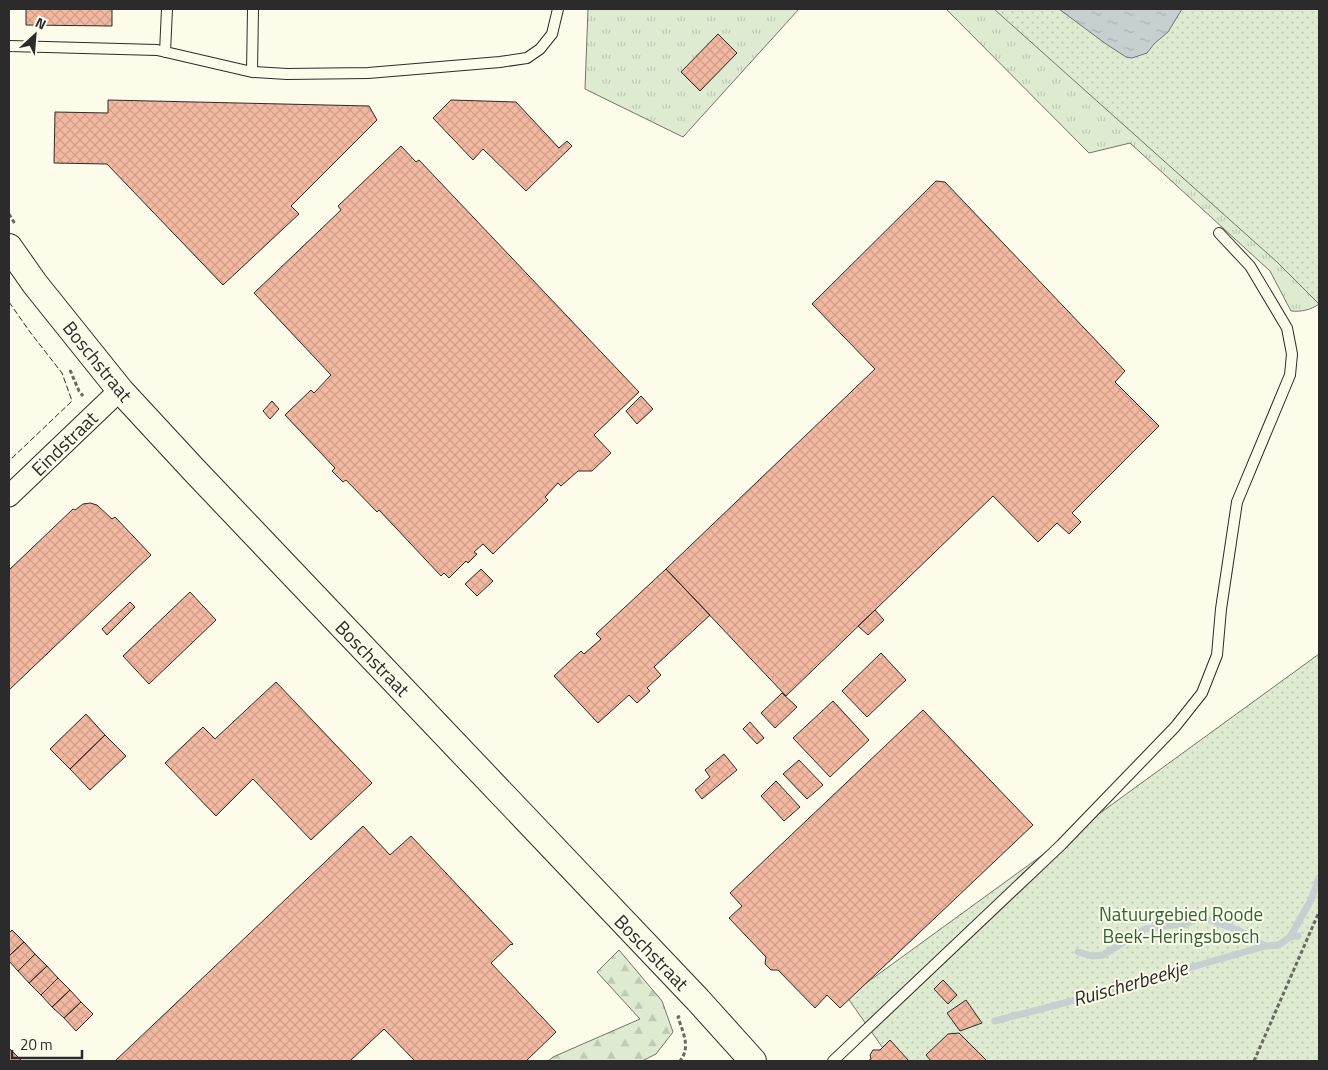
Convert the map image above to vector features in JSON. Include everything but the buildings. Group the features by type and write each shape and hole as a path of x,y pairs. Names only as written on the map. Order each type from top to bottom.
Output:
{"street":[{"name":"Boschstraat","path":"9,247 35,284 120,390 698,1000 750,1060"},
{"name":"Eindstraat","path":"9,496 120,390"}],"lane":[{"path":"165,52 167,9"},
{"path":"252,9 252,72"},
{"path":"9,46 157,50 252,72 287,74 368,73 527,58 540,49 552,34 558,9"},
{"path":"833,1061 1062,845 1175,727 1202,694 1217,655 1221,609 1237,502 1290,375 1292,354 1287,328 1250,266 1219,233"}],"path":[{"path":"1254,1061 1319,912"}],"green space":[{"path":"588,9 799,9 683,137 585,89"},
{"path":"946,9 1059,9 1319,304 1306,310 1291,311 1270,271 1130,143 1089,153"},
{"path":"994,9 1319,9 1319,304 1277,262"},
{"name":"Natuurgebied Roode Beek-Heringsbosch","path":"1319,654 1319,1061 892,1061 847,997"},
{"path":"619,950 662,1001 673,1032 656,1054 642,1061 548,1061 553,1057 640,1019 597,972"}],"water":[{"path":"1059,9 1182,9 1168,32 1147,53 1132,58 1126,57 1106,44"}],"waterway":[{"path":"1290,937 1311,900 1319,878"},
{"name":"Ruischerbeekje","path":"1078,952 1092,956 1103,955 1145,929 1183,925 1201,917 1238,930 1265,946 1279,945 1290,937 1298,936"},
{"name":"Ruischerbeekje","path":"995,1021 1102,993 1265,946"}],"fence":[{"path":"9,302 62,373 72,401 9,461"}]}
